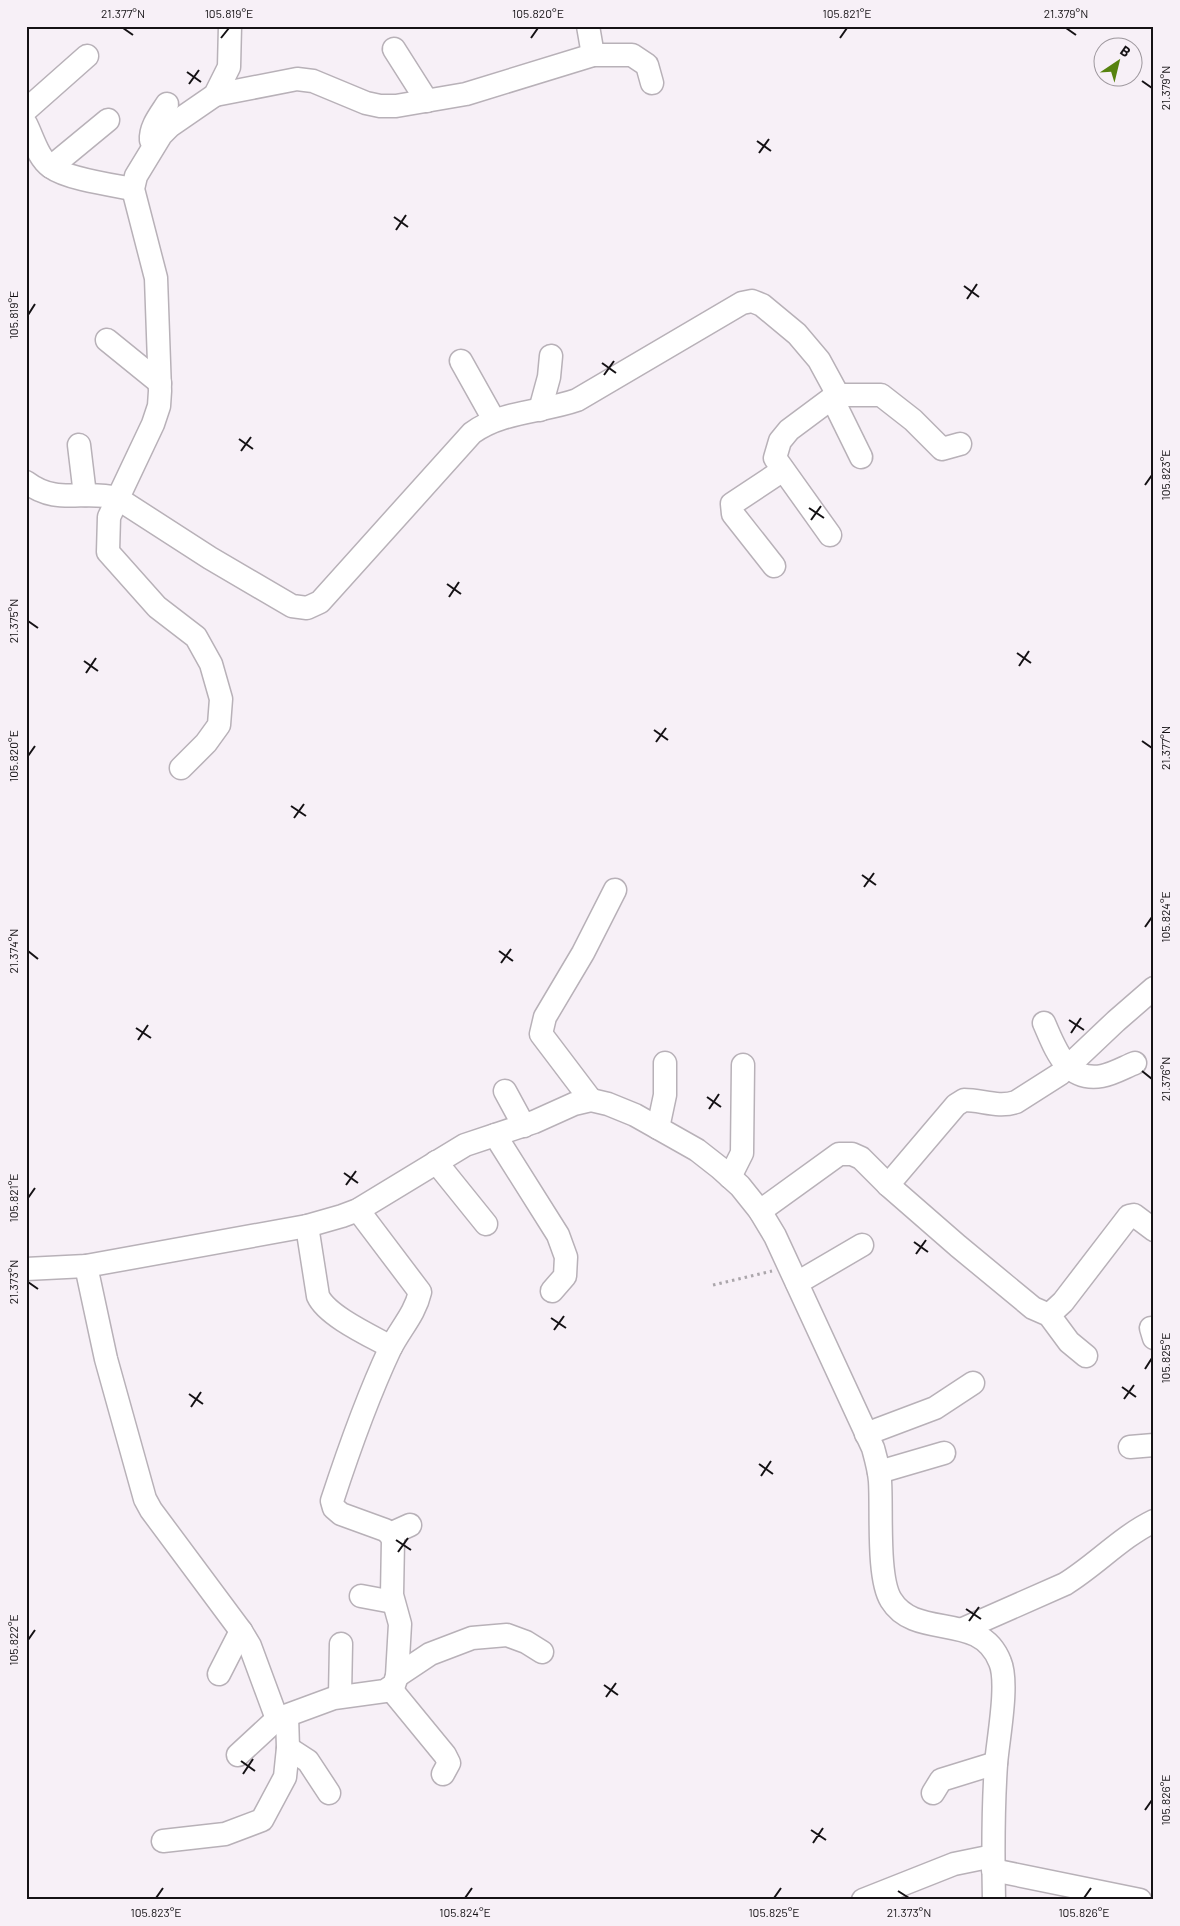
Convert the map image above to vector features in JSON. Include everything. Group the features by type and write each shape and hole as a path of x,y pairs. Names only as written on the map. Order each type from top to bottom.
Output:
{"street":[{"path":"215,95 229,67 230,26"},
{"path":"588,26 593,55"},
{"path":"394,49 427,101"},
{"path":"181,768 206,744 219,725 221,699 211,664 196,637 157,607 108,552 109,517 159,406 160,383 156,278 133,189 136,176 155,144 170,126 215,95 297,79 313,81 366,103 380,106 396,106 466,94 593,55 632,55 647,65 652,83"},
{"path":"26,110 87,56"},
{"path":"155,144 150,138 151,132 167,104"},
{"path":"51,167 108,120"},
{"path":"26,124 40,154 51,167 66,174 133,189"},
{"path":"26,482 43,493 56,496 103,494 116,498 210,558 292,606 307,608 320,602 472,433 483,425 494,420 561,406 577,400 742,303 752,301 762,304 809,346 819,360 861,457"},
{"path":"107,340 160,383"},
{"path":"540,410 549,377 551,356"},
{"path":"461,361 494,420"},
{"path":"830,536 774,458 780,441 790,430 835,396 881,395 913,420 942,449 960,444"},
{"path":"79,444 85,495"},
{"path":"774,566 732,514 732,504 783,470"},
{"path":"591,1100 541,1034 546,1017 583,953 615,890"},
{"path":"888,1185 956,1105 964,1100 1008,1105 1016,1102 1068,1068 1116,1021 1154,988"},
{"path":"1044,1023 1057,1054 1068,1068 1086,1077 1104,1076 1135,1063"},
{"path":"658,1128 665,1094 665,1063"},
{"path":"730,1177 742,1153 743,1065"},
{"path":"505,1091 524,1126"},
{"path":"26,1269 86,1266 307,1226 342,1216 358,1210 465,1145 524,1126 574,1104 591,1100 608,1104 635,1115 696,1150 730,1177 760,1211 775,1236 873,1448 879,1472 883,1571 885,1588 891,1601 901,1612 916,1621 963,1629 978,1635 993,1648 1001,1663 1004,1680 996,1763 993,1863 994,1900"},
{"path":"495,1134 558,1236 566,1258 565,1276 552,1291"},
{"path":"760,1211 839,1154 852,1154 861,1158 888,1185 958,1246 1033,1308 1049,1315 1069,1342 1086,1356"},
{"path":"436,1162 486,1224"},
{"path":"358,1210 420,1292 417,1305 391,1348 360,1418 332,1501 334,1508 341,1514 385,1530 400,1530 393,1540 393,1602 400,1624 394,1682 449,1762 443,1774"},
{"path":"1049,1315 1063,1302 1129,1216 1134,1215 1154,1230"},
{"path":"307,1226 318,1296 322,1305 332,1313 391,1348"},
{"path":"794,1275 862,1245"},
{"path":"86,1266 106,1359 145,1499 151,1510 241,1631 250,1646 282,1717 288,1748 285,1777 262,1820 225,1834 163,1841"},
{"path":"866,1434 935,1408 973,1383"},
{"path":"1130,1447 1154,1446"},
{"path":"879,1472 944,1454"},
{"path":"963,1629 1065,1584 1134,1533 1154,1521"},
{"path":"361,1596 393,1602"},
{"path":"218,1674 241,1631"},
{"path":"238,1755 282,1717 340,1696 385,1691 430,1654 472,1638 507,1636 526,1642 542,1652"},
{"path":"340,1696 341,1644"},
{"path":"288,1748 308,1761 329,1794"},
{"path":"933,1793 940,1780 996,1763"},
{"path":"863,1900 954,1864 993,1863 1140,1900"}],"path":[{"path":"713,1285 794,1275"}]}
